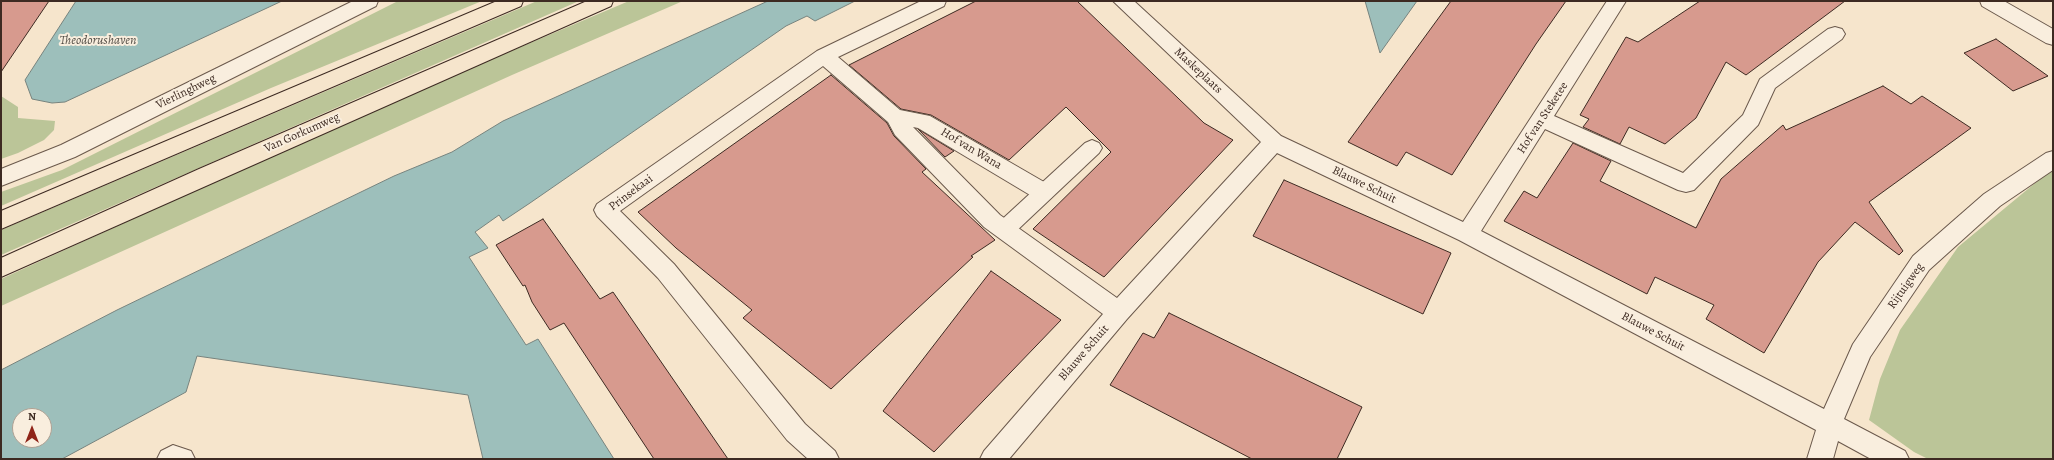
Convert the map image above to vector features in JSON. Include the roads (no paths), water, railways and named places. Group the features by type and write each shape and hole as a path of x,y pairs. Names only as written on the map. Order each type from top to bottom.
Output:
{"main road":[{"path":"1,220 514,1"},
{"name":"Van Gorkumweg","path":"1,268 214,171 604,1"}],"street":[{"name":"Vierlinghweg","path":"1,178 68,151 369,1"},
{"name":"Prinsekaai","path":"826,459 796,432 666,271 605,210 824,56 937,1"},
{"name":"Maskeplaats","path":"1122,1 1274,142"},
{"name":"Hof van Steketee","path":"1467,234 1617,1"},
{"path":"1989,1 2053,38"},
{"path":"1542,119 1686,184 1751,120 1767,84 1834,34"},
{"path":"824,56 894,117 902,129 992,221 1120,312"},
{"name":"Hof van Wana","path":"894,117 923,121 1043,192"},
{"name":"Blauwe Schuit","path":"993,459 1120,312 1274,142 1467,234 1896,459"},
{"name":"Rijtuigweg","path":"1820,459 1830,424 1861,351 1920,263 1992,200 2053,159"}],"lane":[{"path":"1004,230 1043,192 1092,148"}],"water":[{"name":"Theodorushaven","path":"76,1 282,1 65,102 52,103 32,99 25,80"},
{"path":"768,1 855,1 815,21 807,16 786,26 503,221 499,215 475,232 488,248 469,257 526,345 538,339 614,459 483,459 468,395 197,356 186,392 62,459 1,459 1,370 117,310 394,176 452,152 503,121"},
{"path":"1365,1 1417,1 1380,53"}]}
